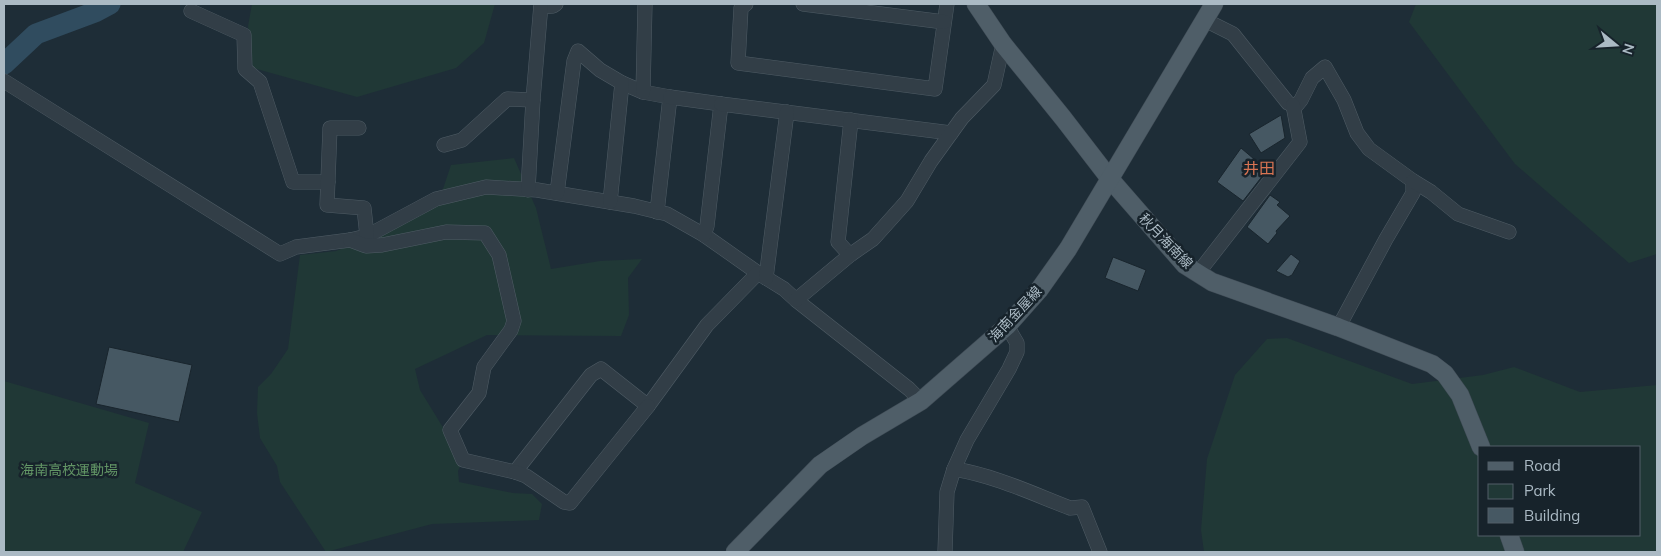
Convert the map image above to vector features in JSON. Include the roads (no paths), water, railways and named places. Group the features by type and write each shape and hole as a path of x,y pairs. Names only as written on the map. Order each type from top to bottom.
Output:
{"main road":[{"name":"秋月海南線","path":"976,4 1003,44 1110,179 1185,264 1212,282 1338,327 1432,364 1444,374 1460,395 1481,446"},
{"name":"海南金屋線","path":"735,552 820,465 862,436 921,401 1007,326 1039,290 1068,248 1110,179 1210,8"},
{"path":"1510,536 1515,552"}],"street":[{"path":"528,190 532,100 541,5 554,6 556,4"},
{"path":"643,92 645,4"},
{"path":"746,4 741,8 738,63 935,89 947,4"},
{"path":"803,4 944,22"},
{"path":"1210,8 1288,103 1296,106 1312,78 1325,67 1344,100 1357,133 1369,149 1431,192 1458,214 1509,232"},
{"path":"191,11 244,34 245,69 260,82 293,182 328,182"},
{"path":"796,300 850,255 873,239 907,201 931,161 962,118 994,85 1003,44"},
{"path":"557,193 574,61 578,51 600,70 622,83 643,92 951,133"},
{"path":"4,81 280,254 296,247 367,236 436,199 486,187 557,193 667,214 704,235 762,276 784,289 909,389 921,401"},
{"path":"610,202 622,83"},
{"path":"657,212 670,97"},
{"path":"444,145 462,140 506,99 532,100"},
{"path":"704,235 707,226 722,104"},
{"path":"1198,273 1300,142 1293,105"},
{"path":"350,240 366,246 382,245 446,232 485,233 499,255 514,321 511,330 484,367 479,392 450,430 463,460 526,476 564,502 570,503 648,406 707,325 762,276 787,112"},
{"path":"850,255 838,242 851,120"},
{"path":"359,128 330,128 327,205 364,208 367,236"},
{"path":"1338,327 1413,193 1413,181"},
{"path":"945,552 947,492 954,469 967,440 1017,352 1017,343 1007,326"},
{"path":"515,472 590,375 601,370 648,406"},
{"path":"954,469 997,479 1070,508 1082,508 1100,552"}],"waterway":[{"path":"4,64 36,34 95,12 110,4"}],"district":[{"name":"井田","path":"1259,168"}],"park label":[{"name":"海南高校運動場","path":"69,470"}]}
